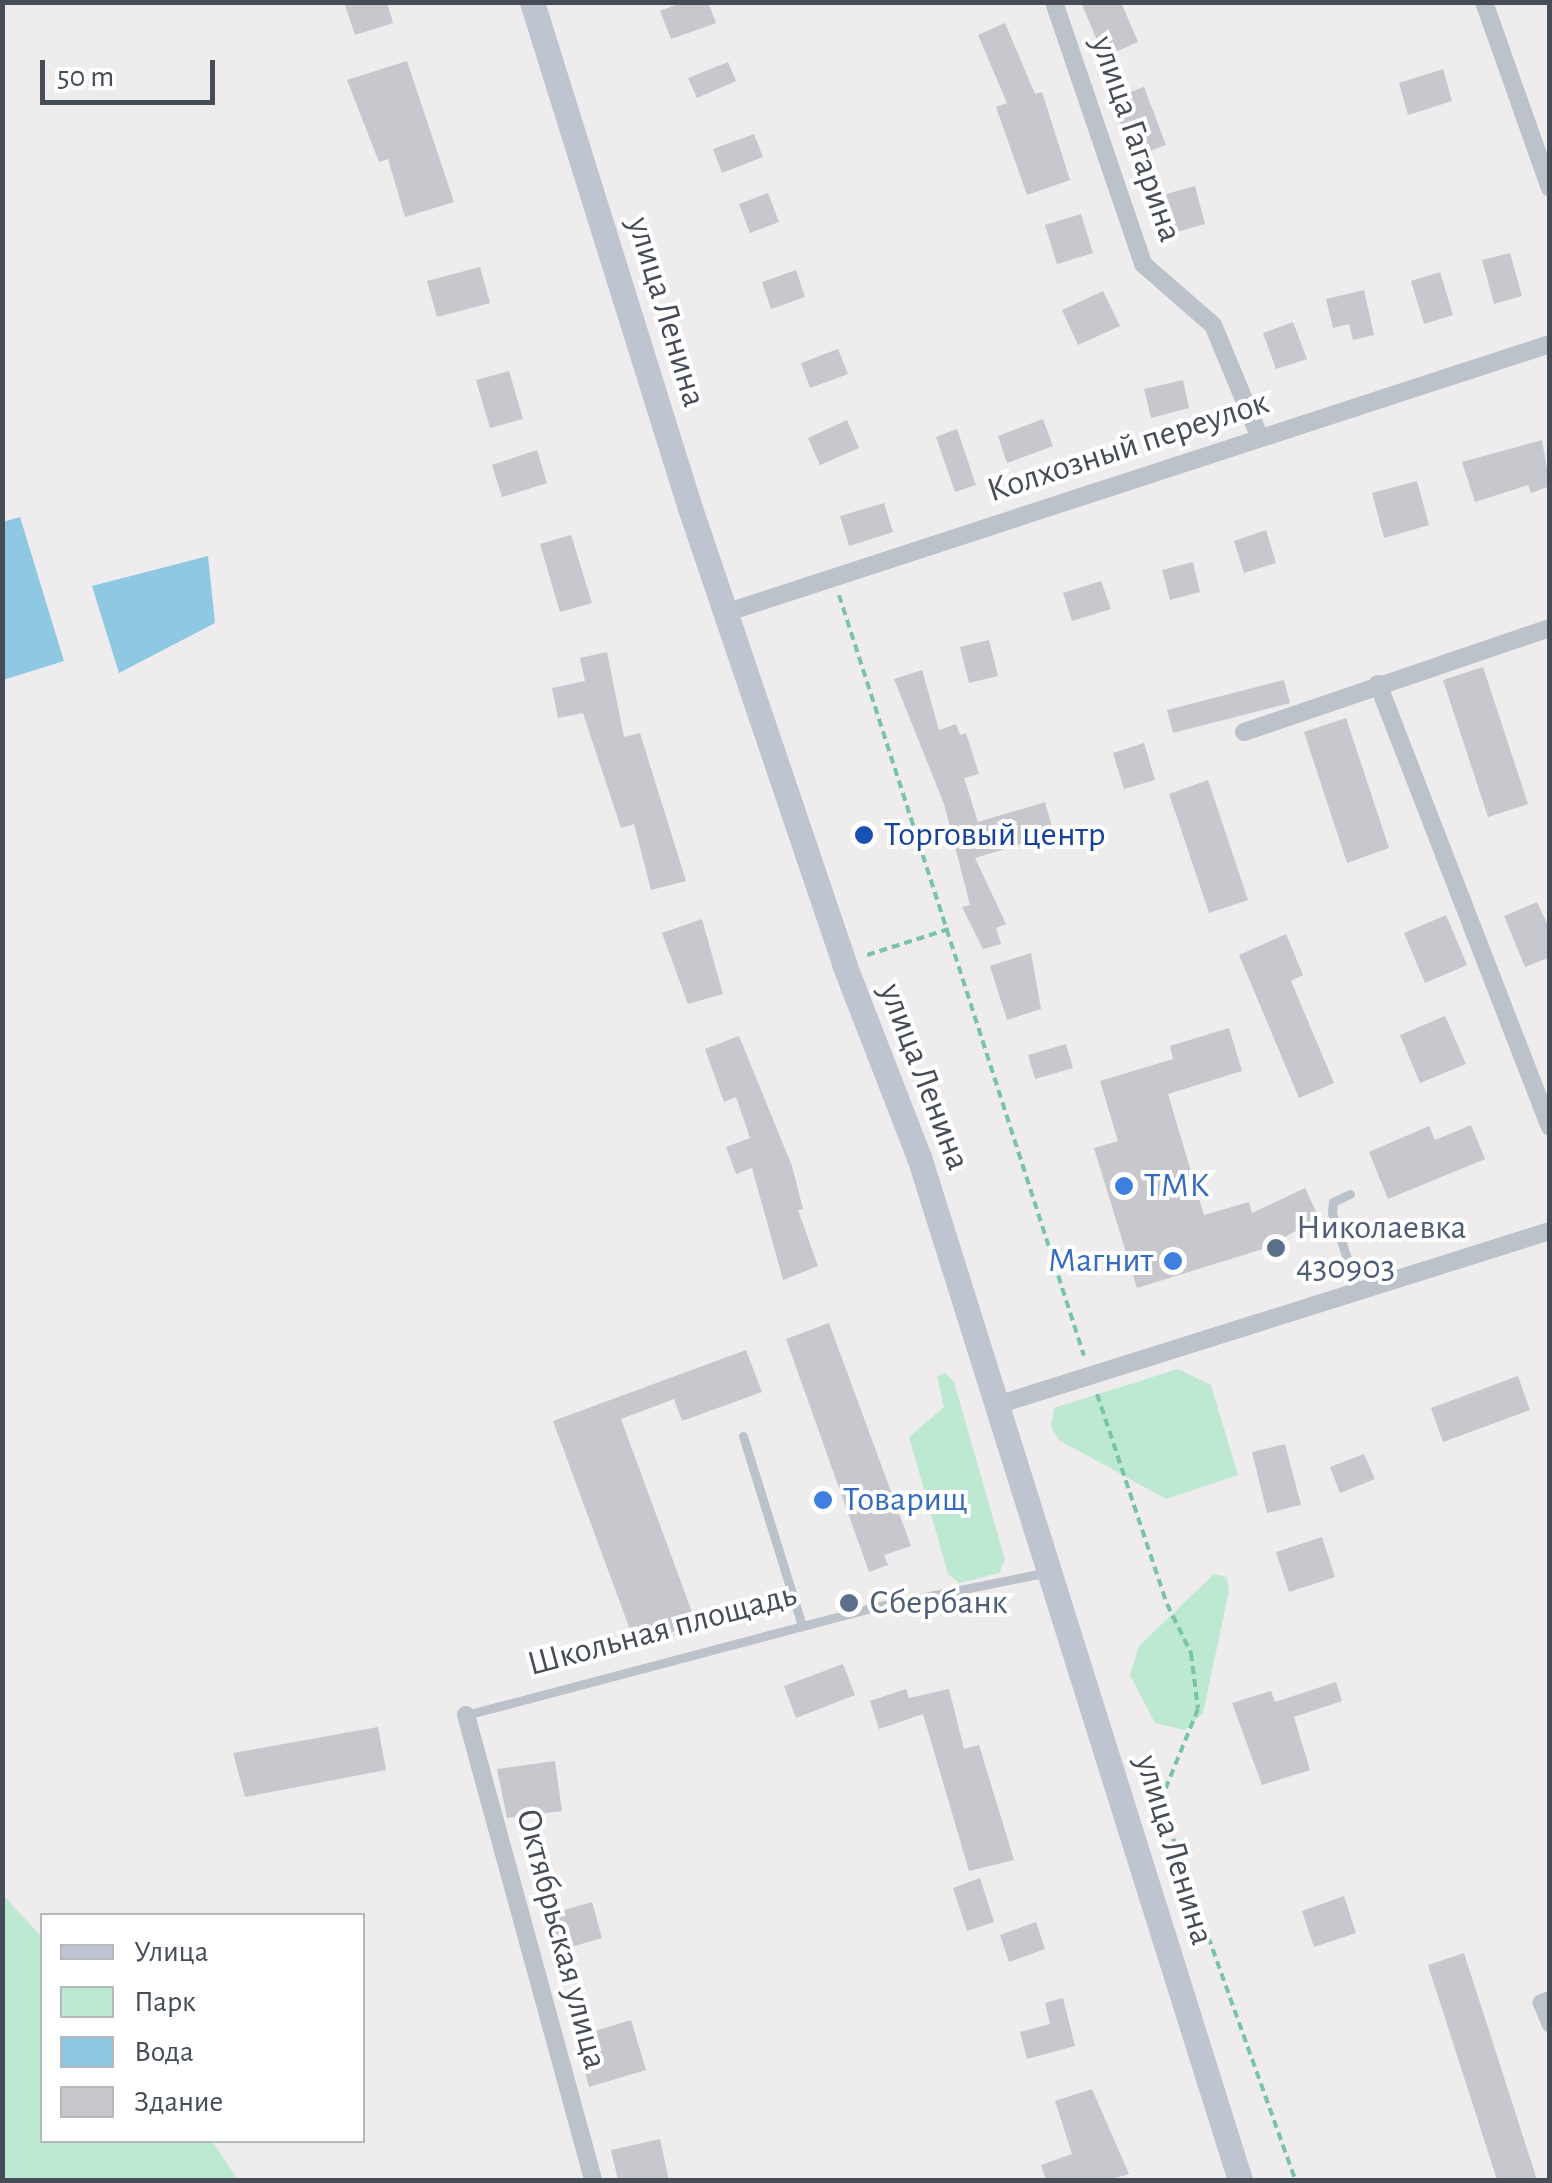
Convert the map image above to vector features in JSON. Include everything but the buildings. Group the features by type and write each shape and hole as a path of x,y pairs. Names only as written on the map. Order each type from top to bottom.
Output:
{"main road":[{"name":"улица Ленина","path":"532,2 844,964 919,1157 1240,2180"}],"street":[{"name":"улица Гагарина","path":"1054,2 1143,264 1213,326 1260,438"},
{"path":"1484,2 1550,188"},
{"name":"Колхозный переулок","path":"728,612 1550,344"},
{"path":"1244,732 1550,628"},
{"path":"1378,684 1550,1127"},
{"path":"997,1405 1550,1231"},
{"name":"Октябрьская улица","path":"466,1715 594,2180"},
{"path":"1550,2000 1542,2004 1550,2023"}],"lane":[{"path":"1350,1194 1333,1202 1332,1213 1358,1291"},
{"path":"743,1436 802,1626"},
{"name":"Школьная площадь","path":"466,1715 802,1626 1051,1572"}],"path":[{"path":"833,578 950,928 1090,1375 1167,1604 1191,1654 1198,1709 1160,1802 1296,2180"},
{"path":"844,964 950,928"}],"green space":[{"path":"1178,1369 1211,1385 1238,1475 1166,1499 1059,1440 1051,1427 1054,1408"},
{"path":"945,1373 954,1382 1005,1560 999,1573 959,1583 948,1574 909,1437 944,1407 937,1376"},
{"path":"1214,1574 1227,1577 1229,1591 1203,1713 1185,1730 1155,1723 1130,1675 1139,1646"},
{"path":"2,1894 40,1935 40,2143 213,2143 238,2180 3,2180"}],"water":[{"path":"20,517 64,661 3,680 3,522"},
{"path":"208,556 215,623 119,673 92,586"}],"place":[{"name":"Торговый центр","path":"864,835"},
{"name":"ТМК","path":"1124,1186"},
{"name":"Николаевка 430903","path":"1276,1248"},
{"name":"Магнит","path":"1173,1261"},
{"name":"Товарищ","path":"823,1500"},
{"name":"Сбербанк","path":"849,1603"}]}
